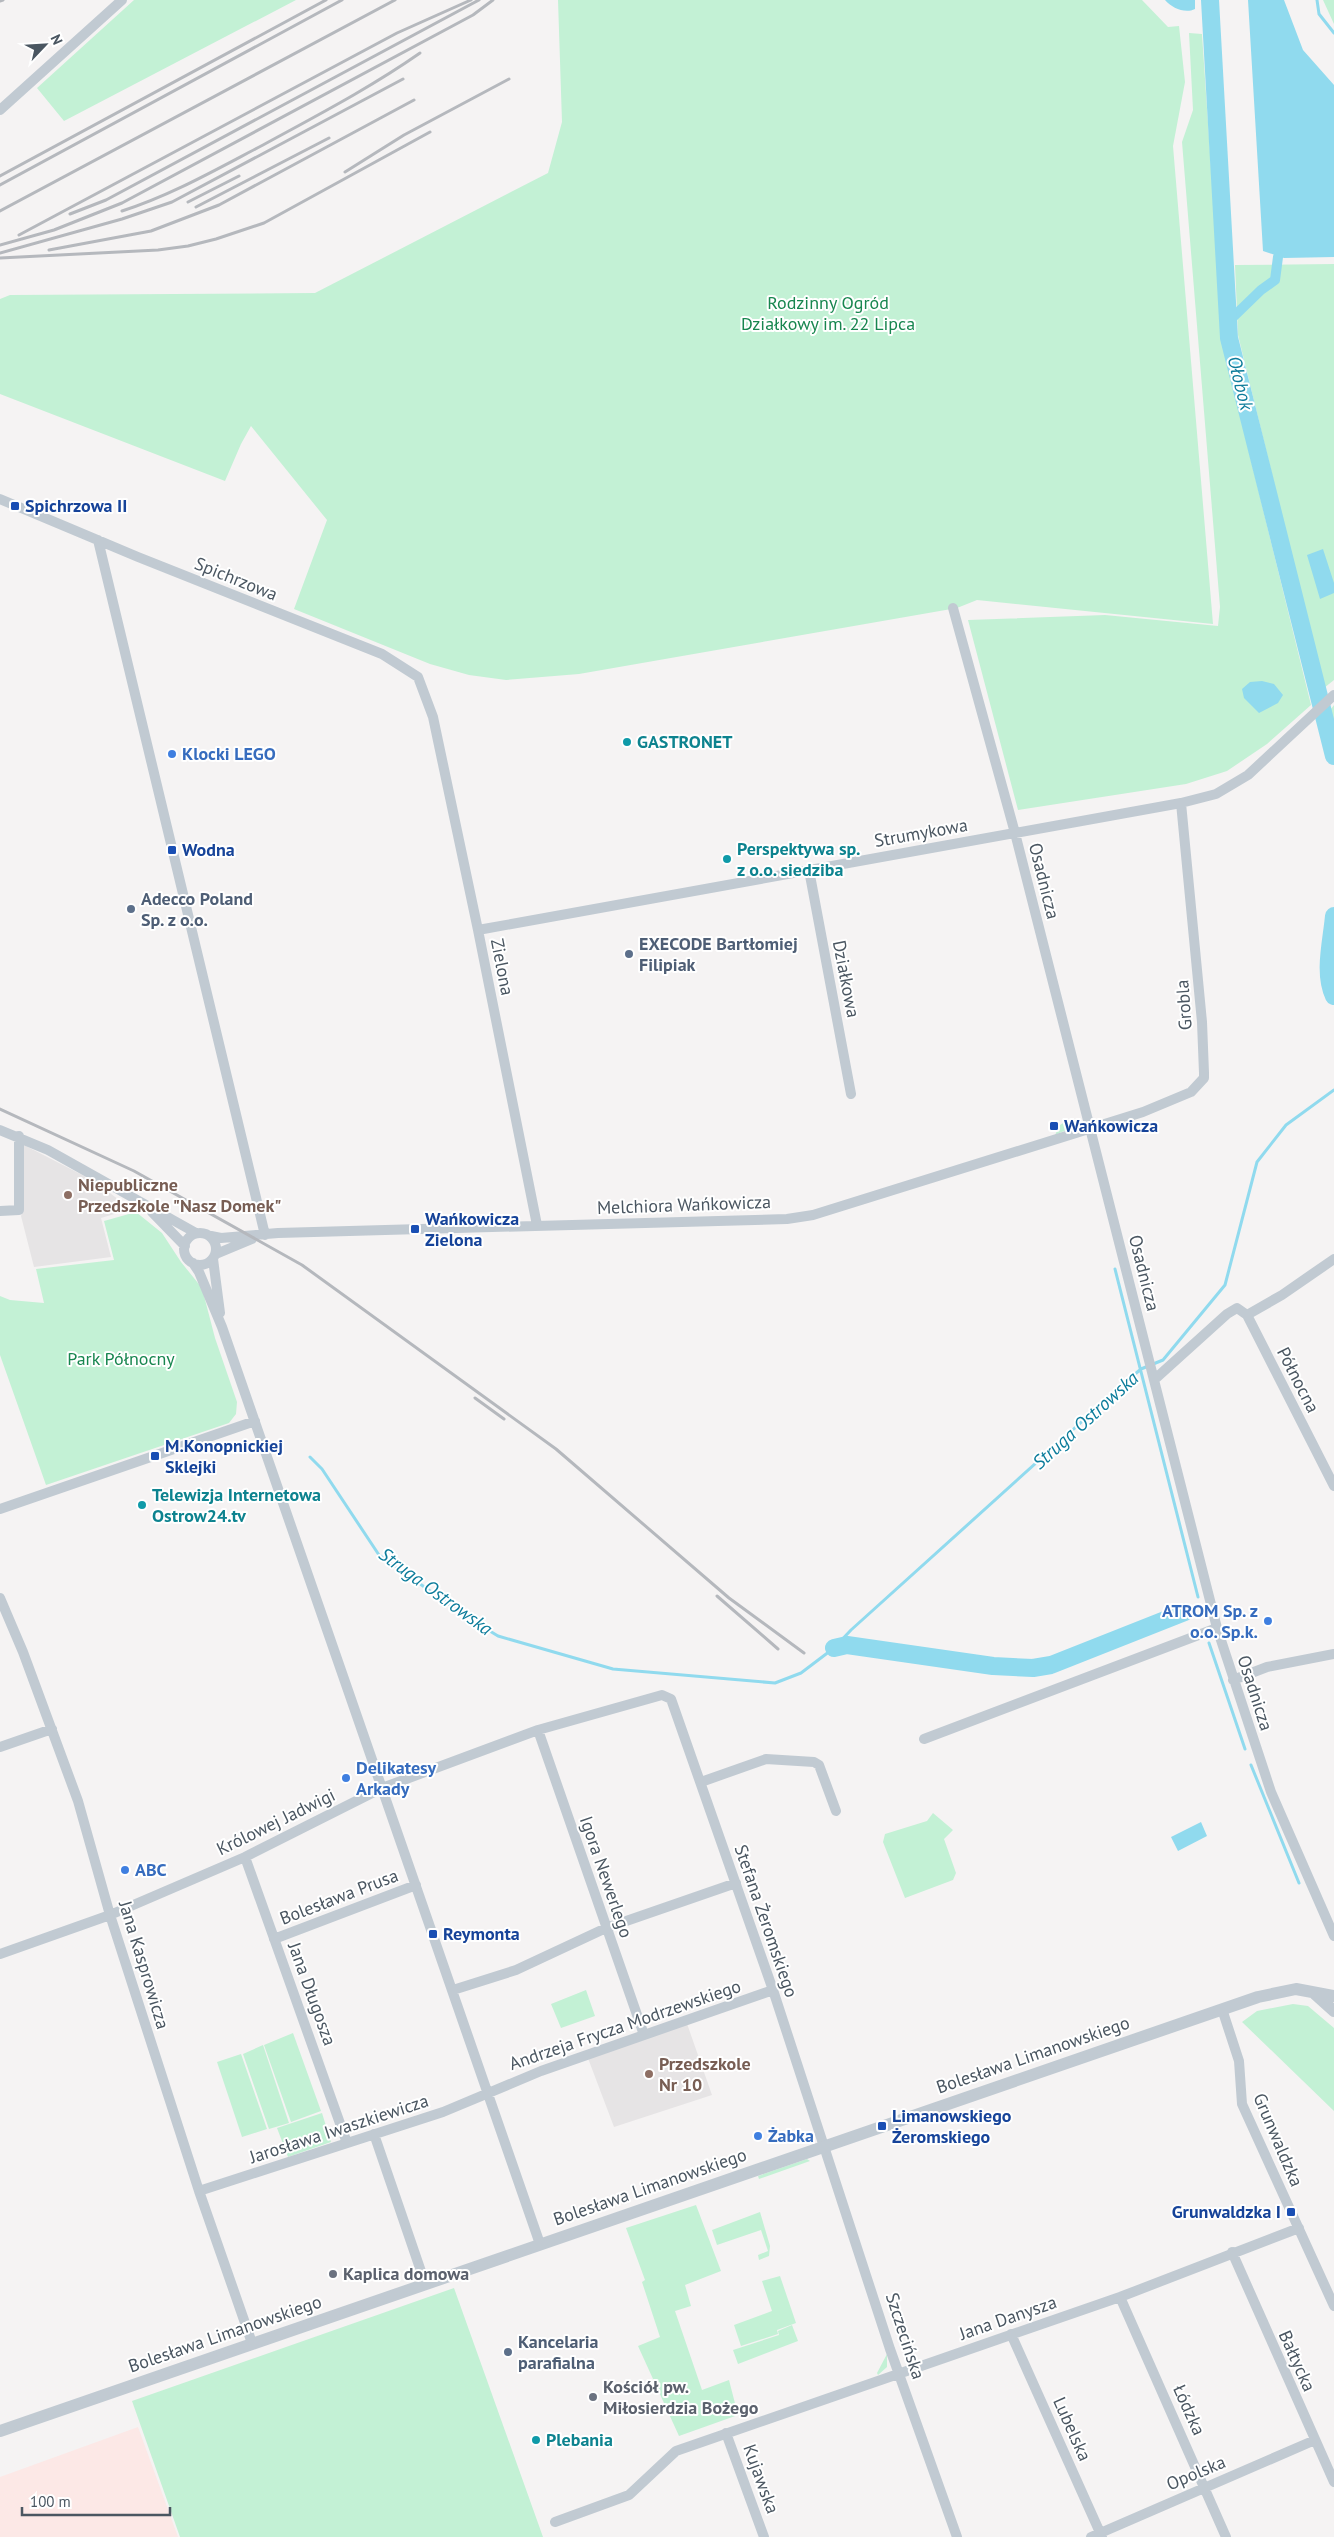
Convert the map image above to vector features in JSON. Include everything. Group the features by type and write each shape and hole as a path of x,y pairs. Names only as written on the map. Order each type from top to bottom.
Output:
{"street":[{"path":"0,110 122,0"},
{"name":"Spichrzowa","path":"0,499 382,654 418,677 433,717"},
{"path":"98,540 265,1235"},
{"name":"Osadnicza","path":"953,608 1015,833 1217,1628 1271,1792 1334,1936"},
{"name":"Strumykowa","path":"478,930 1181,803 1216,794 1248,775 1332,696"},
{"name":"Zielona","path":"433,717 537,1225"},
{"name":"Grobla","path":"1091,1129 1183,1096 1197,1087 1204,1078 1202,1022 1181,803"},
{"name":"Działkowa","path":"808,870 851,1094"},
{"name":"Melchiora Wańkowicza","path":"211,1236 221,1238 537,1225 787,1219 806,1216 1091,1129"},
{"path":"0,1130 19,1136 97,1176 144,1205 196,1233 211,1236 216,1244 214,1257 222,1327"},
{"path":"0,1211 19,1210 19,1136"},
{"path":"144,1205 184,1246 186,1256 199,1272 222,1327 540,2244"},
{"path":"184,1246 187,1239 196,1233"},
{"name":"Melchiora Wańkowicza","path":"214,1257 265,1235"},
{"path":"193,1263 204,1265 214,1257"},
{"path":"1154,1378 1227,1314 1237,1308 1247,1316 1282,1295 1334,1259"},
{"name":"Północna","path":"1247,1316 1334,1486"},
{"path":"0,1509 255,1421"},
{"name":"Jana Kasprowicza","path":"0,1598 52,1729 81,1811 110,1915 199,2191 252,2343"},
{"path":"924,1739 1217,1628"},
{"path":"1233,1680 1267,1667 1334,1654"},
{"name":"Królowej Jadwigi","path":"0,1954 110,1915 246,1857 382,1788 538,1730 662,1695 671,1699 676,1709"},
{"name":"Stefana Żeromskiego","path":"676,1709 825,2145"},
{"path":"0,1747 52,1729"},
{"name":"Igora Newerlego","path":"538,1730 644,2035"},
{"path":"700,1782 766,1759 814,1762 819,1765 836,1811"},
{"name":"Jana Długosza","path":"246,1857 347,2143"},
{"path":"453,1990 516,1970 606,1928 736,1883"},
{"name":"Bolesława Prusa","path":"274,1939 416,1885"},
{"name":"Bolesława Limanowskiego","path":"0,2431 1222,2009 1281,1991 1296,1989 1334,1996"},
{"name":"Andrzeja Frycza Modrzewskiego","path":"488,2092 773,1990"},
{"path":"1314,1993 1334,2011"},
{"name":"Grunwaldzka","path":"1222,2009 1239,2061 1242,2104 1334,2306"},
{"name":"Jarosława Iwaszkiewicza","path":"199,2191 443,2112 476,2099 488,2092"},
{"path":"374,2134 425,2283"},
{"name":"Szczecińska","path":"825,2145 899,2372 957,2537"},
{"name":"Jana Danysza","path":"555,2522 629,2495 676,2451 899,2372 1120,2297 1232,2252 1299,2228"},
{"name":"Bałtycka","path":"1232,2252 1334,2482"},
{"name":"Łódzka","path":"1120,2297 1206,2487 1226,2537"},
{"name":"Lubelska","path":"1011,2334 1102,2535"},
{"name":"Kujawska","path":"726,2433 764,2537"},
{"name":"Opolska","path":"1091,2537 1102,2535 1315,2440"}],"shaded area":[{"name":"Niepubliczne Przedszkole \"Nasz Domek\"","path":"24,1145 94,1181 131,1209 101,1218 111,1257 34,1267 21,1216 24,1209"},
{"name":"Przedszkole Nr 10","path":"685,2018 712,2095 614,2127 586,2053"},
{"path":"138,2427 178,2537 0,2537 0,2477"}],"green space":[{"path":"134,0 296,0 64,121 37,88"},
{"name":"Rodzinny Ogród Działkowy im. 22 Lipca","path":"558,0 1142,0 1168,27 1179,26 1185,82 1173,146 1213,624 977,600 957,608 579,674 506,680 469,675 430,664 294,609 327,520 251,426 225,481 0,394 0,299 10,295 315,293 548,173 562,122"},
{"path":"1323,0 1334,0 1334,24"},
{"path":"1189,33 1202,34 1223,346 1311,705 1267,744 1227,771 1186,784 1018,810 968,620 1105,615 1218,626 1220,607 1182,142 1193,110"},
{"path":"1334,264 1334,680 1324,688 1238,335 1235,265"},
{"path":"1334,705 1334,740 1327,714"},
{"path":"1068,1120 1073,1123 1071,1128 1055,1135 1060,1125"},
{"name":"Park Północny","path":"136,1212 162,1233 181,1262 202,1288 215,1338 237,1402 236,1414 229,1423 46,1485 0,1355 0,1296 10,1300 44,1303 36,1269 114,1260 104,1221"},
{"path":"933,1813 953,1830 944,1839 956,1873 953,1880 905,1898 883,1842 885,1834 927,1821"},
{"path":"586,1990 595,2016 561,2028 551,2004"},
{"path":"1293,2004 1308,2006 1334,2028 1334,2111 1242,2022 1257,2011"},
{"path":"293,2033 321,2111 291,2122 264,2045"},
{"path":"263,2045 289,2123 269,2129 243,2054"},
{"path":"241,2054 267,2129 242,2137 217,2062"},
{"path":"322,2113 331,2142 288,2157 277,2128"},
{"path":"807,2159 810,2161 759,2179 758,2176"},
{"path":"696,2205 721,2271 685,2285 691,2306 675,2311 702,2390 729,2380 738,2415 679,2436 638,2346 660,2337 642,2282 645,2280 626,2228"},
{"path":"760,2212 770,2246 769,2256 759,2260 758,2255 768,2251 761,2230 717,2245 712,2230"},
{"path":"780,2276 796,2323 777,2330 778,2334 741,2346 734,2325 772,2311 762,2281"},
{"path":"454,2288 543,2537 180,2537 132,2401"},
{"path":"792,2325 798,2341 738,2364 733,2350 779,2335 778,2331"},
{"path":"887,2354 887,2367 878,2375 877,2373"}],"water":[{"path":"1165,0 1195,0 1195,9 1187,11 1179,9"},
{"path":"1248,0 1284,0 1303,50 1334,85 1334,257 1284,258 1263,251"},
{"path":"1323,549 1334,583 1334,593 1320,599 1307,555"},
{"path":"1262,681 1274,684 1283,695 1278,703 1259,713 1244,698 1242,689 1250,682"},
{"path":"1201,1822 1207,1836 1178,1851 1171,1837"}],"waterway":[{"name":"Ołobok","path":"1210,0 1229,338 1334,756"},
{"path":"1317,0 1319,14 1334,33"},
{"path":"1228,322 1261,290 1275,280 1278,257"},
{"name":"Ołobok","path":"1334,916 1329,967 1329,977 1334,996"},
{"name":"Struga Ostrowska","path":"310,1457 322,1469 379,1555 467,1617 498,1636 613,1669 775,1683 801,1673 834,1648 851,1630 1128,1380 1141,1369 1163,1360 1225,1285 1257,1162 1286,1125 1334,1090"},
{"path":"1115,1269 1198,1597"},
{"name":"Struga Ostrowska","path":"834,1648 847,1645 993,1666 1033,1668 1051,1665 1185,1612"},
{"path":"1209,1643 1245,1749"},
{"path":"1251,1765 1299,1883"}],"railway":[{"path":"0,176 326,0"},
{"path":"0,185 342,0"},
{"path":"0,211 395,0"},
{"path":"19,235 397,33 471,0"},
{"path":"70,214 106,200 479,0"},
{"path":"0,245 54,230 122,203 473,15 493,0"},
{"path":"122,211 141,205 176,189 263,145 362,90 420,53"},
{"path":"0,253 122,219 172,202 403,79"},
{"path":"345,172 404,135 509,79"},
{"path":"49,250 151,231 219,205 414,100"},
{"path":"0,258 158,250 188,246 216,239 264,223 430,132"},
{"path":"196,207 329,138"},
{"path":"188,202 239,176"},
{"path":"0,1109 134,1171 302,1265 556,1449 729,1598 804,1653"},
{"path":"475,1398 504,1419"},
{"path":"717,1596 778,1649"}],"place":[{"name":"Spichrzowa II","path":"15,506"},
{"name":"GASTRONET","path":"627,742"},
{"name":"Klocki LEGO","path":"172,754"},
{"name":"Wodna","path":"172,850"},
{"name":"Perspektywa sp. z o.o. siedziba","path":"727,859"},
{"name":"Adecco Poland Sp. z o.o.","path":"131,909"},
{"name":"EXECODE Bartłomiej Filipiak","path":"629,954"},
{"name":"Wańkowicza","path":"1054,1126"},
{"name":"Niepubliczne Przedszkole \"Nasz Domek\"","path":"68,1195"},
{"name":"Wańkowicza Zielona","path":"415,1229"},
{"name":"M.Konopnickiej Sklejki","path":"155,1456"},
{"name":"Telewizja Internetowa Ostrow24.tv","path":"142,1505"},
{"name":"ATROM Sp. z o.o. Sp.k.","path":"1268,1621"},
{"name":"Delikatesy Arkady","path":"346,1778"},
{"name":"ABC","path":"125,1870"},
{"name":"Reymonta","path":"433,1934"},
{"name":"Przedszkole Nr 10","path":"649,2074"},
{"name":"Limanowskiego Żeromskiego","path":"882,2126"},
{"name":"Żabka","path":"758,2136"},
{"name":"Grunwaldzka I","path":"1291,2212"},
{"name":"Kaplica domowa","path":"333,2274"},
{"name":"Kancelaria parafialna","path":"508,2352"},
{"name":"Kościół pw. Miłosierdzia Bożego","path":"593,2397"},
{"name":"Plebania","path":"536,2440"}]}
